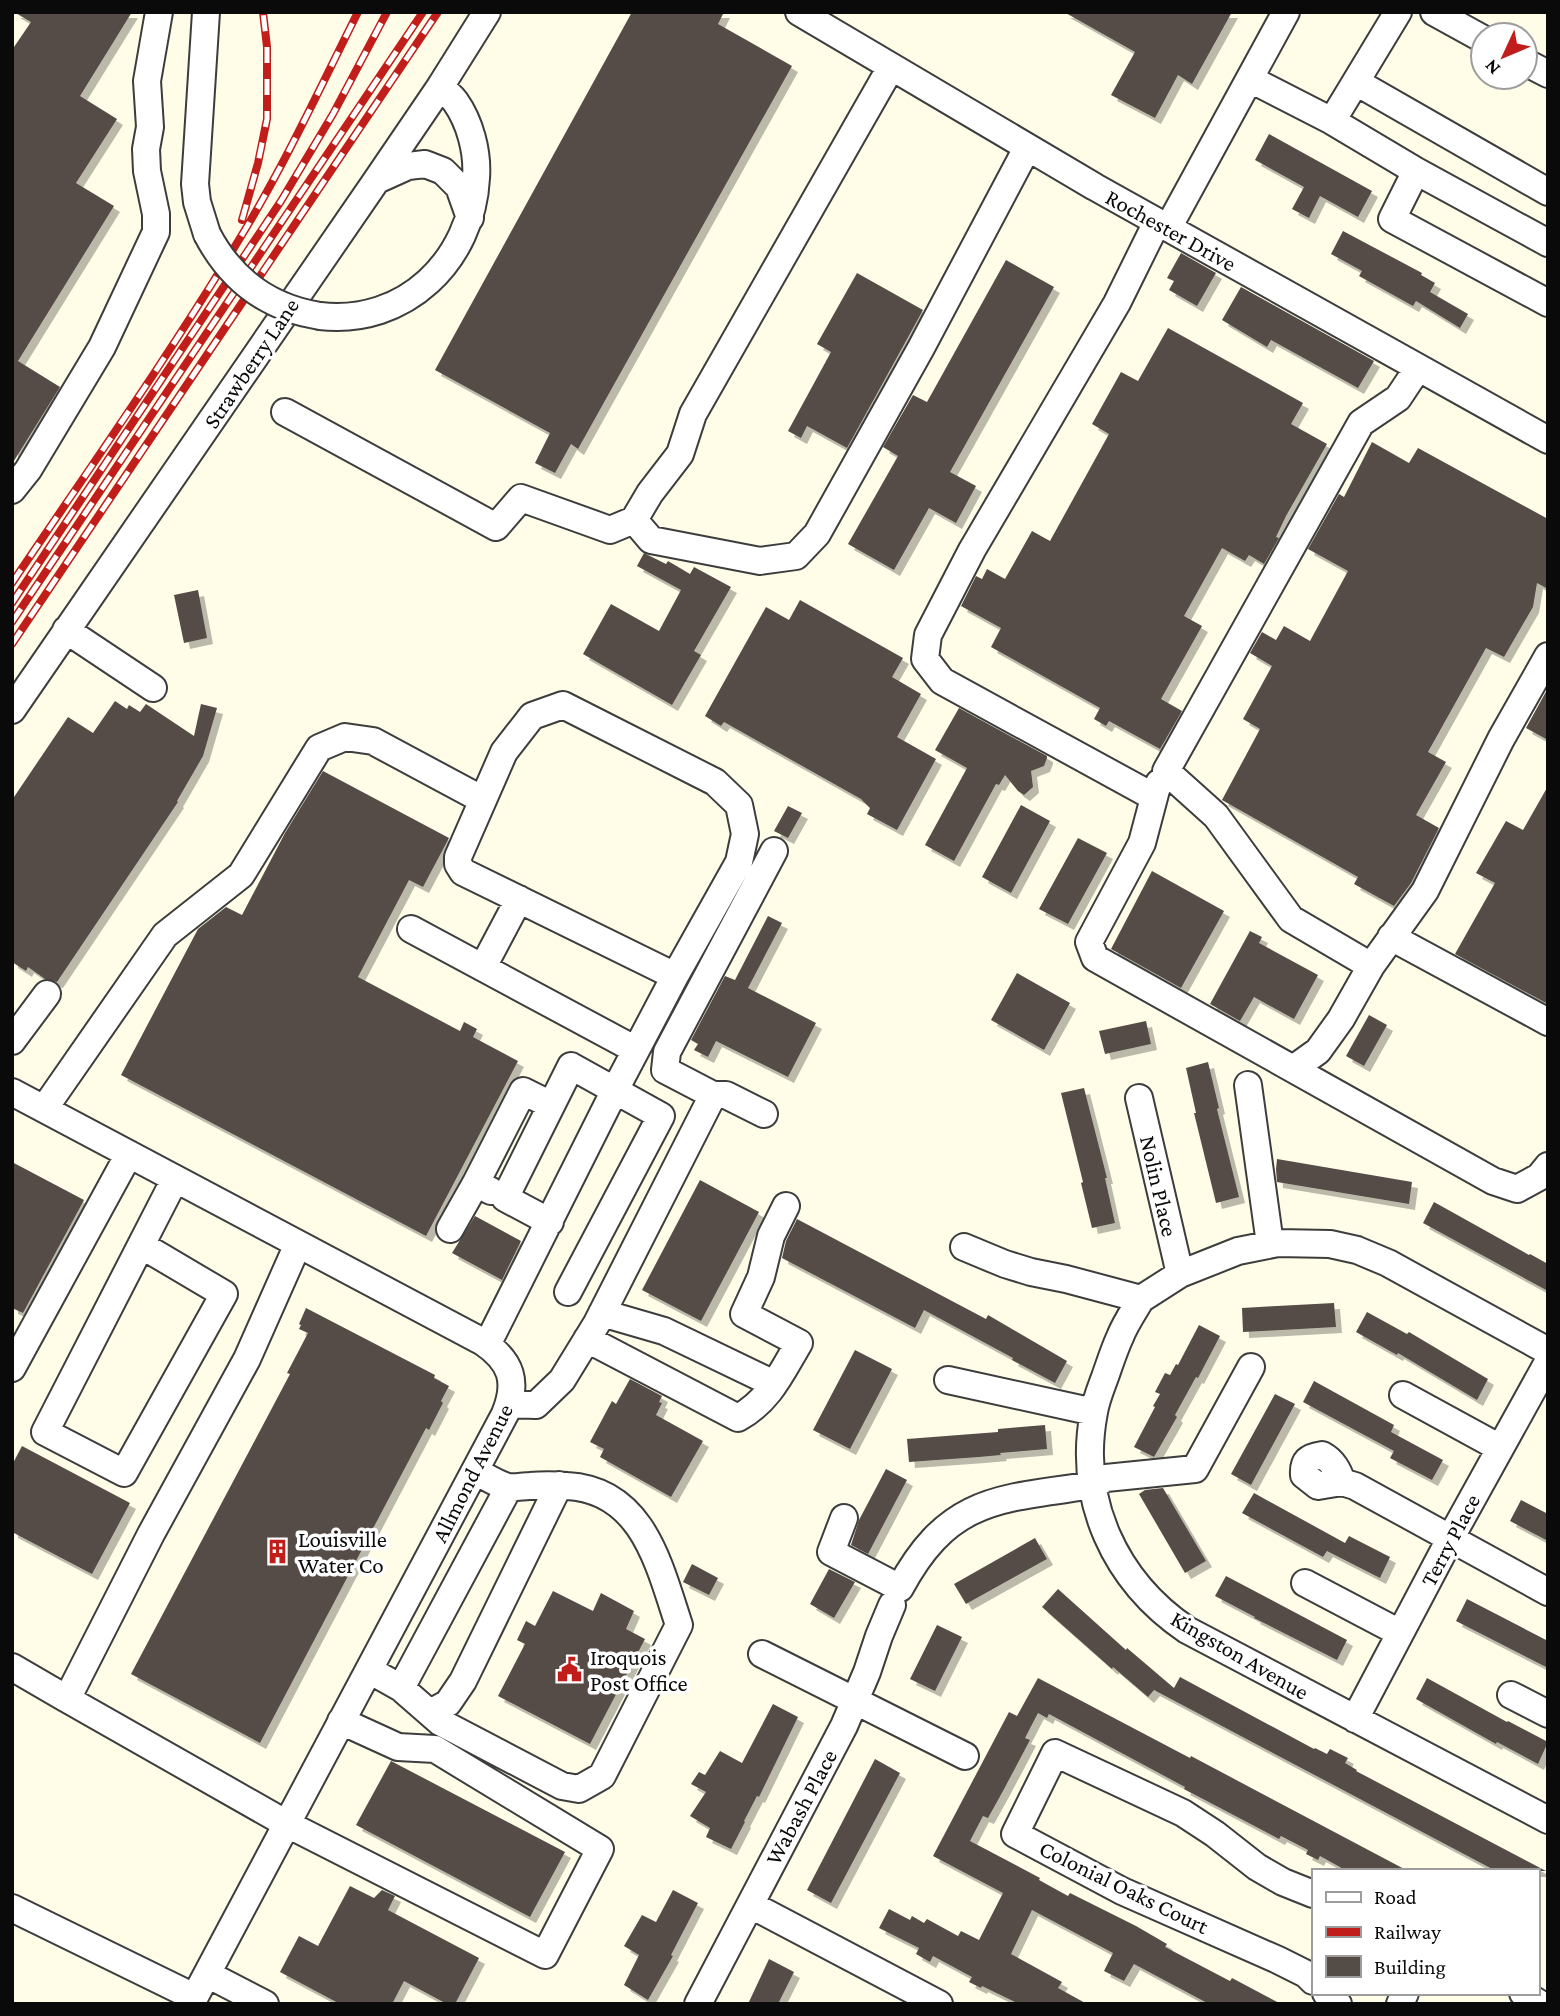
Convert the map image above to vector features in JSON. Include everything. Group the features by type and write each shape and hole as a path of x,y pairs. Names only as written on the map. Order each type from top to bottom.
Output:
{"street":[{"path":"14,487 28,470 102,347 156,232 156,214 147,171 146,149 150,127 147,81 159,12"},
{"path":"206,12 195,184 197,202 207,234 227,266 247,286 281,306 300,313 356,316 380,310 404,300 431,279 453,254 470,219 477,168 469,130 455,101 440,87"},
{"name":"Strawberry Lane","path":"12,710 440,87 487,12"},
{"path":"1154,797 942,681 925,659 928,635 972,550 1250,79 1286,12"},
{"path":"1332,121 1398,12"},
{"path":"1434,12 1469,31"},
{"name":"Rochester Drive","path":"808,15 1027,148 1548,440"},
{"path":"285,412 496,527 521,498 610,530 634,520 650,493 680,454 693,414 891,67"},
{"path":"1250,79 1332,121 1416,171 1548,243"},
{"path":"1356,82 1548,192"},
{"path":"634,520 652,540 760,561 796,556 817,534 921,348 1027,148"},
{"path":"376,181 408,166 425,164 443,172 459,187 470,219"},
{"path":"1416,171 1392,219 1548,303"},
{"path":"1418,368 1398,398 1361,423 1166,771 1154,797 1142,843 1089,942 1095,958 1493,1181 1517,1189 1539,1177 1548,1166"},
{"path":"66,630 153,688"},
{"path":"1293,1069 1318,1051 1341,1019 1371,966 1425,891 1501,739 1548,656"},
{"path":"487,1345 615,1090 739,862 745,834 739,805 715,782 563,705 532,716 504,752 458,857 458,864 463,872 675,976"},
{"path":"44,1109 165,935 241,875 318,748 345,737 373,741 483,800"},
{"path":"1166,771 1216,816 1291,919 1371,966"},
{"path":"764,1114 726,1095 713,1095 665,1070 667,1052 774,851"},
{"path":"483,967 519,899"},
{"path":"411,929 636,1050"},
{"path":"1391,937 1548,1022"},
{"path":"12,1041 47,994"},
{"path":"505,1198 570,1066 661,1116 568,1292"},
{"path":"1248,1085 1270,1244"},
{"path":"450,1229 523,1091 551,1105"},
{"name":"Allmond Avenue","path":"12,1092 487,1345 503,1358 512,1384 509,1404 475,1471 193,2001"},
{"path":"509,1404 536,1405 562,1380 602,1313 713,1095"},
{"name":"Nolin Place","path":"1139,1098 1180,1274"},
{"path":"12,1368 129,1154"},
{"path":"141,1245 224,1294 124,1474 45,1432 141,1245 176,1179"},
{"path":"476,1183 550,1222"},
{"path":"587,1339 738,1418 751,1410 768,1395 799,1343 744,1314 761,1278 771,1236 786,1206"},
{"path":"964,1247 1031,1272 1141,1299 1180,1274 1238,1251 1289,1242 1357,1250 1388,1263 1548,1351"},
{"path":"67,1699 151,1534 247,1359 298,1244"},
{"name":"Kingston Avenue","path":"1141,1299 1121,1335 1094,1412 1090,1459 1097,1509 1105,1535 1133,1581 1146,1597 1187,1630 1548,1820"},
{"path":"602,1313 664,1331 774,1384"},
{"name":"Terry Place","path":"1355,1719 1548,1362"},
{"name":"Wabash Place","path":"698,2004 838,1738 896,1596 923,1550 946,1527 984,1504 1009,1497 1094,1485 1106,1478 1195,1469 1251,1367"},
{"path":"948,1380 1094,1412"},
{"path":"1403,1395 1500,1448"},
{"path":"369,1670 401,1688 440,1721 562,1786 579,1789 602,1776 679,1625 645,1533 628,1511 605,1495 573,1486 509,1487 475,1471"},
{"path":"1342,1482 1355,1486 1548,1592"},
{"path":"430,1713 448,1703 463,1681 559,1485"},
{"path":"401,1688 509,1487"},
{"path":"844,1518 831,1552 896,1596"},
{"path":"1305,1583 1400,1633"},
{"path":"762,1654 965,1756"},
{"path":"12,1667 287,1824 545,1955 600,1849 435,1749 398,1747 341,1721"},
{"path":"1511,1695 1548,1714"},
{"name":"Colonial Oaks Court","path":"1312,1894 1283,1882 1257,1867 1183,1813 1055,1754 1015,1834 1122,1891 1278,1960 1312,1980"},
{"path":"751,1905 939,2004"},
{"path":"12,1908 193,2001"},
{"path":"207,1974 265,2004"}],"building":[{"path":"14,12 132,12 80,96 117,119 76,183 114,206 18,361 60,387 12,464 12,50 31,22"},
{"path":"632,12 724,12 718,24 792,66 578,449 571,444 555,473 535,463 550,433 435,370"},
{"path":"1064,12 1232,12 1192,84 1178,75 1155,118 1111,95 1135,52"},
{"path":"1269,134 1372,191 1358,217 1320,196 1309,218 1292,209 1304,187 1255,160"},
{"path":"1343,231 1422,273 1421,275 1435,283 1430,292 1468,314 1460,328 1416,301 1413,306 1359,276 1362,271 1331,254"},
{"path":"1181,253 1216,273 1197,306 1169,290 1174,281 1167,278"},
{"path":"1006,260 1054,287 950,472 976,486 956,523 929,508 894,570 848,544 898,456 883,447 913,395 927,402"},
{"path":"857,273 923,310 847,448 807,426 801,438 788,431 831,352 817,344"},
{"path":"1241,287 1374,361 1358,388 1271,340 1267,347 1222,320"},
{"path":"1168,328 1303,403 1291,424 1327,444 1286,516 1276,537 1279,538 1264,564 1249,555 1245,561 1222,548 1184,616 1202,626 1161,699 1182,711 1160,749 1109,721 1106,726 1094,719 1100,708 991,647 1001,628 961,606 976,576 982,579 987,569 1005,579 1032,531 1050,541 1109,434 1092,424 1121,372 1138,381"},
{"path":"1372,442 1409,463 1418,448 1548,519 1548,589 1537,583 1533,607 1504,657 1486,648 1428,752 1446,762 1416,815 1439,828 1411,883 1394,906 1354,884 1358,877 1222,800 1260,729 1243,719 1272,666 1250,653 1262,632 1276,640 1284,626 1310,641 1348,571 1308,549 1339,494 1344,497"},
{"path":"644,553 666,564 668,561 690,574 694,567 731,587 694,651 701,655 672,705 583,654 611,604 659,631 681,590 637,566"},
{"path":"198,590 207,638 184,643 174,595"},
{"path":"800,600 903,658 892,677 921,694 897,737 936,759 897,830 867,814 870,808 861,799 724,722 721,726 705,716 766,607 789,620"},
{"path":"1548,688 1548,740 1526,728"},
{"path":"115,701 127,709 129,705 140,712 146,704 194,736 201,704 217,708 203,756 178,802 57,982 45,979 28,967 26,971 12,962 12,800 68,717 93,733"},
{"path":"959,708 1047,758 1044,766 1031,771 1033,787 1024,795 1005,775 999,785 996,784 954,861 925,845 967,768 935,750"},
{"path":"323,771 449,838 423,887 409,880 358,977 460,1031 464,1022 477,1029 473,1037 518,1061 426,1236 121,1075 198,929 226,907 242,915 285,833"},
{"path":"1548,786 1548,1004 1455,954 1495,883 1476,873 1506,821 1523,830"},
{"path":"1021,805 1050,821 1011,893 982,877"},
{"path":"788,806 802,813 788,838 774,831"},
{"path":"1078,838 1107,853 1068,924 1039,909"},
{"path":"1152,871 1224,911 1181,988 1111,949"},
{"path":"768,916 782,923 748,988 816,1023 788,1077 716,1041 708,1057 694,1050 698,1044 691,1040 725,976 735,980"},
{"path":"1250,931 1262,937 1259,943 1318,975 1294,1019 1254,997 1240,1021 1210,1004"},
{"path":"1017,973 1070,1003 1044,1050 991,1020"},
{"path":"1369,1015 1387,1025 1364,1066 1346,1056"},
{"path":"1146,1021 1151,1044 1105,1054 1099,1031"},
{"path":"1208,1062 1239,1197 1216,1203 1186,1068"},
{"path":"1084,1088 1107,1178 1115,1223 1092,1228 1061,1093"},
{"path":"1277,1159 1412,1182 1409,1204 1277,1182"},
{"path":"12,1162 84,1200 23,1313 12,1308"},
{"path":"700,1180 759,1212 701,1321 642,1290"},
{"path":"1434,1202 1548,1264 1548,1291 1423,1223"},
{"path":"475,1216 521,1241 502,1280 452,1253"},
{"path":"797,1219 986,1319 988,1315 1067,1361 1055,1383 924,1310 915,1328 782,1258 786,1241"},
{"path":"1334,1303 1336,1327 1243,1332 1242,1308"},
{"name":"Louisville Water Co","path":"306,1308 435,1375 434,1378 449,1386 429,1430 426,1428 260,1743 131,1674 290,1374 287,1373 308,1333 299,1329"},
{"path":"1367,1312 1407,1334 1409,1332 1488,1379 1477,1400 1398,1353 1397,1355 1356,1332"},
{"path":"1199,1325 1220,1336 1154,1457 1134,1447 1155,1407 1153,1406 1160,1394 1155,1392 1165,1373 1170,1375 1176,1364 1178,1365"},
{"path":"855,1350 892,1369 850,1449 813,1430"},
{"path":"630,1379 662,1396 659,1402 662,1403 656,1415 703,1441 671,1497 600,1457 604,1449 590,1442 612,1401 616,1404"},
{"path":"1314,1381 1394,1425 1391,1432 1443,1460 1432,1480 1390,1458 1394,1451 1303,1402"},
{"path":"1275,1394 1295,1404 1251,1485 1231,1474"},
{"path":"1045,1425 1047,1449 909,1462 907,1439 998,1432 998,1429"},
{"path":"22,1446 130,1503 92,1574 12,1532 12,1465"},
{"path":"886,1469 907,1480 868,1554 851,1545 859,1520"},
{"path":"1163,1488 1206,1561 1185,1573 1139,1494 1145,1490"},
{"path":"1254,1493 1345,1543 1349,1536 1390,1557 1380,1578 1327,1551 1323,1557 1242,1513"},
{"path":"1521,1500 1548,1514 1548,1541 1510,1521"},
{"path":"1035,1538 1047,1559 966,1604 954,1584"},
{"path":"692,1564 718,1578 709,1595 683,1582"},
{"path":"829,1569 855,1582 834,1618 810,1604"},
{"path":"1226,1576 1347,1640 1337,1660 1215,1596"},
{"path":"1058,1589 1126,1650 1127,1648 1174,1688 1180,1677 1314,1749 1327,1754 1330,1749 1348,1758 1345,1763 1356,1771 1546,1871 1492,1869 1154,1690 1148,1697 1042,1607"},
{"name":"Iroquois Post Office","path":"553,1591 593,1611 601,1593 634,1611 626,1629 645,1639 590,1744 498,1696 525,1644 517,1640 526,1621 535,1626"},
{"path":"1467,1599 1548,1641 1548,1668 1456,1621"},
{"path":"937,1625 962,1637 935,1691 910,1679"},
{"path":"1038,1678 1404,1869 1343,1869 1320,1856 1318,1860 1306,1854 1308,1850 1281,1836 1279,1839 1049,1714 1047,1718 1038,1713 1025,1738 1030,1740 1003,1791 988,1818 983,1816 970,1841 1068,1896 1070,1893 1136,1926 1167,1944 1165,1947 1281,2004 1209,2004 1134,1964 1124,1981 1104,1971 1113,1953 1032,1910 1011,1954 1062,1982 1058,1988 1087,2004 1019,2004 969,1982 972,1977 933,1956 930,1962 916,1954 919,1948 879,1928 889,1909 910,1920 912,1916 924,1923 927,1919 958,1936 961,1931 979,1940 1003,1893 933,1856 1009,1712 1017,1716"},
{"path":"1427,1678 1548,1742 1538,1764 1416,1699"},
{"path":"773,1704 798,1717 731,1849 706,1837 710,1828 690,1816 706,1792 691,1784 699,1772 705,1775 720,1751 742,1763"},
{"path":"875,1759 900,1773 831,1903 807,1890"},
{"path":"391,1761 565,1852 530,1917 356,1825"},
{"path":"350,1886 374,1898 382,1890 395,1896 388,1910 479,1958 455,2004 447,2004 404,1981 392,2004 340,2004 280,1972 299,1936 318,1946"},
{"path":"673,1890 698,1903 648,2000 624,1985 639,1955 624,1946 642,1915 656,1922"},
{"path":"769,1959 794,1972 778,2004 748,2004"}],"railway":[{"path":"242,220 267,119 267,47 263,12"},
{"path":"12,583 157,369 240,238 287,155 358,12"},
{"path":"12,603 281,201 333,114 387,12"},
{"path":"12,622 423,12"},
{"path":"12,644 438,12"}],"place":[{"name":"Louisville Water Co","path":"278,1552"},
{"name":"Iroquois Post Office","path":"570,1670"}]}
